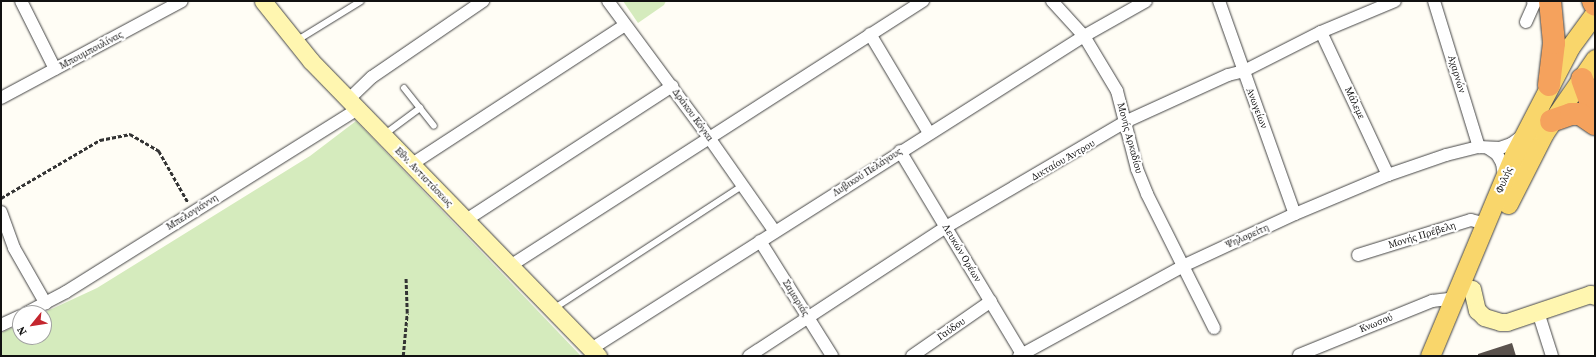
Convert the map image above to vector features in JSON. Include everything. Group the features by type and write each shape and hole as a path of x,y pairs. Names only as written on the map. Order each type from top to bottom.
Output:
{"highway":[{"path":"1552,1 1576,40"},
{"path":"1549,86 1554,43 1552,1"},
{"path":"1593,1 1595,5"},
{"path":"1590,66 1595,114"},
{"path":"1551,121 1571,114 1580,114 1595,124"}],"main road":[{"name":"Φυλής","path":"1430,356 1527,128 1549,86 1576,40 1595,13"},
{"path":"1576,40 1590,66"},
{"name":"Φυλής","path":"1443,356 1525,164 1551,121 1590,66"}],"street":[{"path":"21,1 55,69"},
{"name":"Μπουμπουλίνας","path":"1,98 182,1"},
{"name":"Εθν. Αντιστάσεως","path":"262,1 294,42 552,310 595,352"},
{"name":"Μπελογιάννη","path":"46,304 193,211 353,104 372,77 483,1"},
{"name":"Δράκου Κόγκα","path":"608,1 672,86 743,185 774,232"},
{"path":"510,266 923,1"},
{"name":"Μονής Αρκαδίου","path":"1052,1 1084,36 1117,91 1127,121 1137,169 1158,220 1184,265 1214,328"},
{"name":"Λυβικού Πελάγους","path":"595,352 760,241 900,151 1084,36 1146,1"},
{"name":"Ανωγείων","path":"1219,1 1295,214"},
{"name":"Δικταίου Άντρου","path":"749,356 946,227 1127,121 1228,75 1244,71 1321,32 1395,1"},
{"name":"Αχαρνών","path":"1434,1 1484,148"},
{"path":"1526,22 1534,4 1533,1"},
{"path":"412,164 625,25"},
{"name":"Μάλεμε","path":"1321,32 1388,175"},
{"path":"870,34 929,133"},
{"path":"466,220 672,86"},
{"name":"Ψηλορείτη","path":"1022,355 1184,265 1295,214 1388,175 1446,155 1511,144 1527,128"},
{"path":"1484,148 1497,154 1502,163 1505,173 1503,183"},
{"name":"Λευκών Ορέων","path":"900,151 1022,355"},
{"path":"1,212 14,248 46,304"},
{"name":"Μονής Πρέβελη","path":"1358,255 1471,220 1486,224"},
{"name":"Σαμαριάς","path":"760,241 832,356"},
{"path":"1472,289 1477,310 1492,321 1507,322 1590,294 1595,296"},
{"name":"Κνωσού","path":"1299,355 1432,301 1455,298"},
{"name":"Γαύδου","path":"912,356 991,301"},
{"path":"1538,312 1552,356"},
{"path":"1,325 12,320"}],"lane":[{"path":"294,42 361,1"},
{"path":"404,88 434,126"},
{"path":"384,135 420,108"},
{"path":"552,310 743,185"}],"path":[{"path":"1,198 100,140 130,134 159,151 193,211"},
{"path":"403,356 407,313 406,278"}],"green space":[{"path":"623,1 666,1 664,5 638,23"},
{"path":"356,121 581,356 1,356 1,333 12,328 12,345 52,345 52,309 97,288 310,156"}],"building":[{"path":"1512,343 1516,356 1478,356 1478,354"}]}
